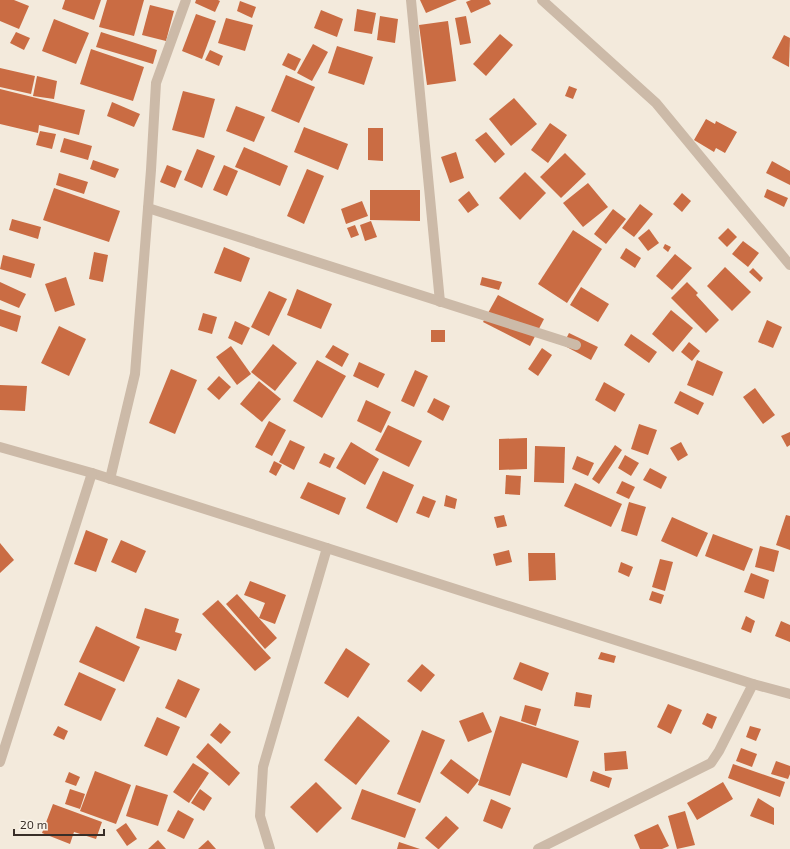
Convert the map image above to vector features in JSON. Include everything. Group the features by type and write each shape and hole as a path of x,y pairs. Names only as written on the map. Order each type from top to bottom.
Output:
{"street":[{"path":"110,479 135,374 156,83 186,0"},
{"path":"411,0 440,302"},
{"path":"542,0 656,103 790,265"},
{"path":"148,208 576,345"},
{"path":"0,447 92,473 753,684 790,694"},
{"path":"0,762 92,473"},
{"path":"270,849 260,816 262,767 328,548"},
{"path":"538,849 711,763 719,751 753,684"}],"building":[{"path":"0,0 14,0 29,6 19,29 0,21"},
{"path":"65,0 101,0 94,20 62,9"},
{"path":"107,0 144,0 134,36 99,27"},
{"path":"196,0 220,1 215,12 195,3"},
{"path":"420,0 457,0 426,13"},
{"path":"471,0 489,0 491,4 471,13 466,2"},
{"path":"240,1 256,7 252,18 237,11"},
{"path":"150,5 174,11 166,41 142,35"},
{"path":"357,9 376,13 372,34 354,31"},
{"path":"321,10 343,19 337,37 314,28"},
{"path":"196,14 216,21 202,59 182,51"},
{"path":"380,16 398,19 395,43 377,40"},
{"path":"466,16 471,43 460,45 455,18"},
{"path":"226,18 253,25 245,51 218,43"},
{"path":"54,19 89,33 76,64 42,51"},
{"path":"448,21 456,81 427,85 419,25"},
{"path":"16,32 30,38 24,50 10,43"},
{"path":"101,32 157,50 153,64 96,47"},
{"path":"500,34 513,45 486,76 473,64"},
{"path":"784,35 790,38 789,67 772,58"},
{"path":"313,44 328,52 312,81 297,73"},
{"path":"337,46 373,57 364,85 328,73"},
{"path":"91,49 144,67 133,101 80,84"},
{"path":"210,50 223,56 219,66 205,60"},
{"path":"288,53 301,59 295,71 282,65"},
{"path":"0,68 35,76 31,94 0,87"},
{"path":"286,75 315,87 299,123 271,111"},
{"path":"37,76 57,81 54,99 33,96"},
{"path":"569,86 577,89 573,99 565,96"},
{"path":"0,89 85,110 79,135 39,125 38,133 0,124"},
{"path":"183,91 215,99 204,138 172,130"},
{"path":"514,98 537,124 511,146 489,119"},
{"path":"112,102 140,114 134,127 107,116"},
{"path":"236,106 265,117 254,142 226,131"},
{"path":"706,119 715,124 716,121 737,132 725,153 716,148 714,152 694,140"},
{"path":"550,123 567,135 548,163 531,150"},
{"path":"304,127 348,144 338,170 294,152"},
{"path":"368,128 383,128 383,161 368,160"},
{"path":"40,131 56,134 52,149 36,145"},
{"path":"486,132 505,154 495,163 475,140"},
{"path":"64,138 92,146 88,160 60,152"},
{"path":"244,147 288,166 280,186 235,167"},
{"path":"197,149 215,156 202,188 184,180"},
{"path":"456,152 464,178 450,183 441,157"},
{"path":"565,153 586,174 561,198 540,177"},
{"path":"93,160 119,169 115,178 90,169"},
{"path":"772,161 790,171 790,185 766,173"},
{"path":"167,165 182,171 175,188 160,182"},
{"path":"224,165 238,171 227,196 213,190"},
{"path":"307,169 324,176 304,224 287,216"},
{"path":"525,172 546,193 520,220 499,198"},
{"path":"59,173 88,182 84,194 56,185"},
{"path":"588,183 608,207 583,227 563,203"},
{"path":"54,188 120,211 109,242 43,220"},
{"path":"767,189 788,198 784,207 764,197"},
{"path":"370,190 420,190 420,221 370,220"},
{"path":"469,191 479,205 468,213 458,200"},
{"path":"682,193 691,201 682,212 673,204"},
{"path":"362,201 368,216 346,224 341,209"},
{"path":"640,204 653,214 634,237 622,228"},
{"path":"613,209 626,219 606,244 594,234"},
{"path":"12,219 41,227 38,239 9,230"},
{"path":"371,221 377,237 365,241 360,225"},
{"path":"355,225 359,235 351,238 347,228"},
{"path":"728,228 737,237 727,247 718,238"},
{"path":"649,229 659,243 648,251 638,238"},
{"path":"573,230 602,249 567,303 538,284"},
{"path":"743,241 759,253 748,267 732,254"},
{"path":"665,244 671,247 668,252 663,248"},
{"path":"224,247 250,258 241,282 214,273"},
{"path":"626,248 641,258 635,268 620,258"},
{"path":"94,252 108,255 103,282 89,279"},
{"path":"675,254 692,268 672,290 656,276"},
{"path":"3,255 35,264 31,278 0,269"},
{"path":"725,267 751,292 732,311 707,286"},
{"path":"753,268 763,278 760,282 749,272"},
{"path":"66,277 75,305 55,312 45,284"},
{"path":"482,277 502,282 499,290 480,285"},
{"path":"0,282 26,294 19,308 0,300"},
{"path":"687,282 698,293 696,295 719,320 706,333 671,298"},
{"path":"581,287 609,304 598,322 570,305"},
{"path":"297,289 332,304 321,329 287,315"},
{"path":"269,291 287,299 269,336 251,327"},
{"path":"498,295 544,319 530,346 483,322"},
{"path":"0,309 21,316 17,332 0,326"},
{"path":"671,310 693,328 673,352 652,334"},
{"path":"203,313 217,317 212,334 198,330"},
{"path":"767,320 782,327 773,348 758,342"},
{"path":"235,321 250,328 242,345 228,338"},
{"path":"59,326 86,339 69,376 41,363"},
{"path":"431,330 445,330 445,342 431,342"},
{"path":"569,333 598,347 591,360 563,345"},
{"path":"631,334 657,352 649,363 624,345"},
{"path":"689,342 700,351 692,361 681,352"},
{"path":"273,344 297,363 275,391 251,372"},
{"path":"333,345 349,354 342,367 325,357"},
{"path":"231,346 251,374 237,385 216,357"},
{"path":"542,348 552,355 538,376 528,369"},
{"path":"317,360 346,376 322,418 293,401"},
{"path":"697,360 723,372 713,396 687,385"},
{"path":"359,362 385,374 378,388 353,376"},
{"path":"171,369 197,380 175,434 149,423"},
{"path":"415,370 428,376 414,407 401,401"},
{"path":"219,376 231,387 219,400 207,389"},
{"path":"259,381 281,399 262,422 240,404"},
{"path":"604,382 625,394 615,412 595,400"},
{"path":"0,385 27,386 25,411 0,410"},
{"path":"755,388 775,415 763,424 743,397"},
{"path":"680,391 704,403 698,415 674,403"},
{"path":"434,398 450,406 443,421 427,412"},
{"path":"366,400 391,412 381,433 357,421"},
{"path":"269,421 286,430 272,456 255,447"},
{"path":"639,424 657,430 648,455 631,449"},
{"path":"388,425 422,441 409,467 375,450"},
{"path":"790,432 790,445 787,447 781,436"},
{"path":"527,438 527,469 499,470 499,439"},
{"path":"290,440 305,447 294,470 279,462"},
{"path":"351,442 379,459 365,485 336,468"},
{"path":"681,442 688,455 678,461 670,448"},
{"path":"615,445 622,450 599,484 592,479"},
{"path":"535,446 565,447 564,483 534,482"},
{"path":"324,453 335,458 330,468 319,463"},
{"path":"625,455 639,463 631,476 618,468"},
{"path":"577,456 594,463 588,476 572,469"},
{"path":"274,461 282,465 276,476 269,472"},
{"path":"650,468 667,477 661,489 643,480"},
{"path":"383,471 414,485 397,523 366,508"},
{"path":"506,475 521,476 520,495 505,494"},
{"path":"622,481 635,487 629,499 616,493"},
{"path":"308,482 346,498 339,515 300,498"},
{"path":"575,483 622,504 611,527 564,506"},
{"path":"446,495 457,499 455,509 444,506"},
{"path":"423,496 436,501 429,518 416,513"},
{"path":"629,502 646,507 637,536 621,531"},
{"path":"504,515 507,526 497,528 494,517"},
{"path":"786,515 790,516 790,550 776,545"},
{"path":"672,517 708,533 697,557 661,541"},
{"path":"86,530 108,539 96,572 74,564"},
{"path":"713,534 753,549 744,571 705,556"},
{"path":"121,540 146,551 136,573 111,562"},
{"path":"0,543 14,560 0,573"},
{"path":"760,546 779,551 774,572 755,567"},
{"path":"509,550 512,562 496,566 493,554"},
{"path":"528,553 555,553 556,580 529,581"},
{"path":"660,559 673,562 665,591 652,587"},
{"path":"621,562 633,567 629,577 618,572"},
{"path":"751,573 769,580 764,599 744,592"},
{"path":"250,581 286,595 275,624 259,618 265,603 244,595"},
{"path":"652,591 664,595 661,604 649,600"},
{"path":"237,594 277,638 265,649 226,604"},
{"path":"218,600 271,658 255,671 202,614"},
{"path":"145,608 179,619 175,632 182,634 176,651 136,638"},
{"path":"746,616 755,621 751,633 741,629"},
{"path":"781,621 790,625 790,642 775,636"},
{"path":"96,626 140,647 124,682 79,662"},
{"path":"346,648 370,664 348,698 324,683"},
{"path":"601,652 616,656 614,663 598,659"},
{"path":"520,662 549,673 542,691 513,679"},
{"path":"422,664 435,675 421,692 407,681"},
{"path":"79,672 116,689 101,721 64,705"},
{"path":"178,679 200,689 186,718 165,708"},
{"path":"576,692 592,695 590,708 574,706"},
{"path":"668,704 682,710 671,734 657,727"},
{"path":"525,705 541,709 536,726 521,721"},
{"path":"483,712 492,732 468,742 459,721"},
{"path":"707,713 717,717 712,729 702,724"},
{"path":"358,716 390,741 356,785 324,760"},
{"path":"500,716 579,741 567,778 522,763 510,796 478,785"},
{"path":"157,717 180,727 167,756 144,746"},
{"path":"220,723 231,732 221,744 210,735"},
{"path":"58,726 68,731 64,740 53,735"},
{"path":"750,726 761,729 756,741 746,737"},
{"path":"422,730 445,740 420,803 397,794"},
{"path":"208,743 240,773 229,786 196,757"},
{"path":"741,748 757,754 752,767 736,761"},
{"path":"626,751 628,769 605,771 604,753"},
{"path":"451,759 479,780 468,794 440,773"},
{"path":"776,761 790,766 790,774 788,779 771,774"},
{"path":"193,763 209,773 189,803 173,792"},
{"path":"733,764 785,782 780,797 728,778"},
{"path":"95,771 131,785 116,824 80,811"},
{"path":"593,771 612,778 609,788 590,781"},
{"path":"69,772 80,777 76,786 65,782"},
{"path":"316,782 342,808 317,833 290,807"},
{"path":"723,782 733,799 697,820 687,803"},
{"path":"136,785 168,795 158,826 126,816"},
{"path":"70,789 85,794 80,809 65,804"},
{"path":"200,789 212,798 204,811 191,803"},
{"path":"362,789 416,809 405,838 351,819"},
{"path":"758,798 774,808 774,825 750,816"},
{"path":"491,799 511,808 502,829 483,821"},
{"path":"53,804 102,822 96,839 74,832 70,844 42,833"},
{"path":"178,810 194,819 184,839 167,831"},
{"path":"685,811 695,845 677,849 668,816"},
{"path":"446,816 459,828 438,849 425,838"},
{"path":"126,823 137,839 127,846 116,830"},
{"path":"658,824 669,846 662,849 640,849 634,835"},
{"path":"158,840 166,849 148,849"},
{"path":"208,840 216,849 198,849"},
{"path":"399,842 420,849 397,849"}]}
